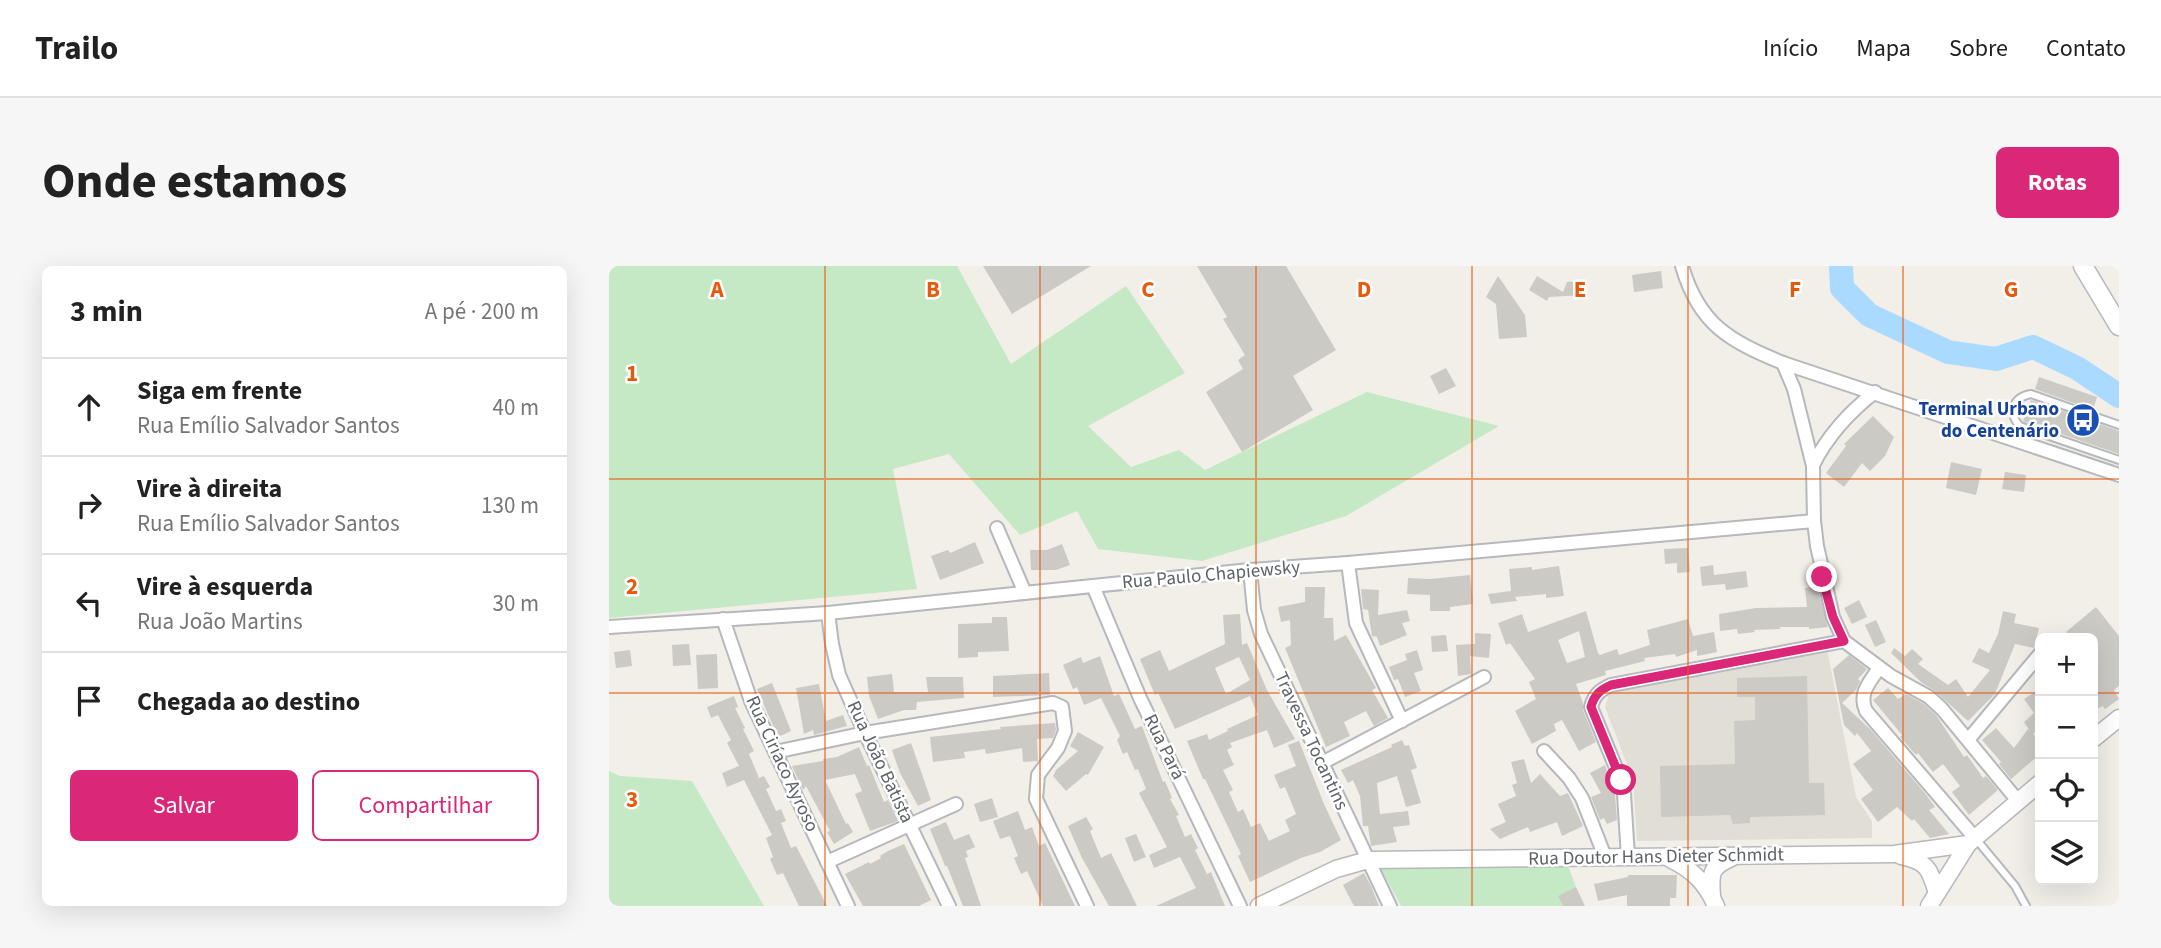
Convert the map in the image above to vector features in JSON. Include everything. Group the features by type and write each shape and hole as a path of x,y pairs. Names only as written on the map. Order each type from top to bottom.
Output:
{"main road":[{"path":"2083,266 2119,326"}],"street":[{"path":"1682,266 1688,287 1700,308 1718,328 1742,346 1783,363 2119,475"},
{"path":"1783,363 1794,389 1813,466 1814,521 1822,577 1833,617 1844,641 1879,668 1929,697 2018,801"},
{"path":"1813,466 1823,444 1853,409 1875,392"},
{"name":"Rua Paulo Chapiewsky","path":"609,627 828,613 1250,570 1814,521"},
{"path":"997,528 1025,593"},
{"path":"1348,563 1356,623 1402,721"},
{"name":"Travessa Tocantins","path":"1250,570 1254,610 1261,634 1390,906"},
{"name":"Rua Pará","path":"1093,586 1140,698 1240,906"},
{"name":"Rua João Batista","path":"828,613 839,675 949,906"},
{"name":"Rua Ciríaco Ayroso","path":"723,620 751,701 848,906"},
{"path":"1628,857 1621,780 1591,707 1593,698 1611,685 1844,641"},
{"path":"1968,740 2035,659"},
{"path":"1879,668 1863,692 1862,702 1866,711 1971,841"},
{"path":"1322,763 1484,677"},
{"path":"775,752 865,733 1053,703 1062,707 1065,731 1062,740 1038,775 1036,799 1087,906"},
{"path":"2098,736 2119,718"},
{"path":"1544,751 1569,778 1583,799 1605,858"},
{"path":"1933,900 1971,841 2035,787"},
{"path":"827,862 956,804"},
{"name":"Rua Doutor Hans Dieter Schmidt","path":"1259,906 1336,869 1368,860 1894,854 1971,841"},
{"path":"1894,854 1921,860 1928,868 1933,900"},
{"path":"1715,904 1712,871 1717,864 1735,856"},
{"path":"1665,857 1687,867 1699,878 1715,904"}],"lane":[{"path":"2119,425 2031,394 2017,399 2013,405 2012,413 2020,426 2119,460"},
{"path":"1971,841 2015,886 2026,906"}],"shaded area":[{"path":"1827,649 1856,797 1872,821 1872,838 1637,841 1633,780 1605,707 1610,690"}],"green space":[{"path":"609,266 957,266 1011,364 1126,286 1185,373 1088,426 1131,467 1179,450 1205,470 1367,392 1499,426 1346,516 1202,561 1098,549 1077,511 1020,535 949,454 893,469 917,589 609,618"},
{"path":"609,771 620,776 692,781 764,906 609,906"},
{"path":"1568,866 1583,906 1401,906 1381,869"}],"building":[{"path":"983,266 1091,266 1012,314"},
{"path":"1197,266 1286,266 1336,350 1293,376 1313,410 1242,452 1206,392 1243,369 1238,360 1245,355 1223,319 1227,317"},
{"path":"1661,271 1663,288 1634,292 1632,275"},
{"path":"1498,276 1525,315 1527,337 1499,339 1496,304 1486,297"},
{"path":"1537,276 1563,292 1567,282 1582,281 1583,295 1549,297 1547,301 1529,290"},
{"path":"1446,368 1456,386 1439,394 1430,376"},
{"path":"2039,377 2097,397 2093,410 2035,389"},
{"path":"2031,400 2119,431 2119,454 2023,421"},
{"path":"1873,416 1894,437 1885,456 1870,471 1862,463 1844,487 1826,473 1846,446 1844,444"},
{"path":"1951,462 1982,469 1976,495 1946,488"},
{"path":"2005,472 2026,475 2024,492 2002,489"},
{"path":"975,542 984,563 940,580 931,556 948,550 950,553"},
{"path":"1062,544 1070,565 1056,570 1031,570 1030,550 1047,550"},
{"path":"1688,548 1690,572 1677,573 1677,563 1665,564 1664,549"},
{"path":"1713,565 1714,575 1746,571 1748,587 1726,590 1725,584 1702,586 1700,567"},
{"path":"1559,566 1564,596 1546,598 1546,594 1515,597 1517,601 1491,604 1488,594 1511,591 1509,569 1532,567 1532,570"},
{"path":"1470,575 1473,604 1450,607 1450,611 1430,611 1430,595 1407,594 1408,578"},
{"path":"1817,586 1828,627 1780,627 1738,634 1737,629 1720,631 1719,614 1756,608 1807,607 1805,588"},
{"path":"1305,587 1325,587 1324,618 1333,618 1334,641 1346,635 1376,688 1372,690 1388,718 1374,726 1366,711 1344,722 1350,736 1326,747 1285,648 1291,645 1290,620 1281,622 1278,607 1305,602"},
{"path":"1361,589 1379,590 1378,615 1407,610 1410,621 1402,623 1407,635 1380,646 1377,637 1372,636 1368,610 1363,609"},
{"path":"1859,600 1867,617 1852,624 1844,608"},
{"path":"2096,607 2119,636 2119,686 2114,690 2119,699 2105,709 2103,706 2098,708 2098,633 2066,632"},
{"path":"1586,611 1598,653 1600,655 1617,649 1619,655 1650,645 1647,630 1688,619 1693,636 1714,632 1717,652 1697,656 1697,650 1676,657 1675,654 1644,658 1645,661 1605,671 1606,675 1576,684 1596,742 1579,751 1562,720 1554,724 1556,731 1532,744 1515,711 1536,699 1529,682 1535,679 1510,643 1506,645 1498,623 1522,614 1528,632","holes":["1579,631 1585,657 1567,663 1558,640"]},
{"path":"2003,611 2016,614 2014,623 2039,628 2038,633 2035,633 2034,648 2015,644 1995,694 1968,721 1891,653 1894,648 1905,656 1912,649 1923,659 1918,664 1948,685 1956,679 1968,697 1990,670 1972,662 1979,648 1989,653 1998,634"},
{"path":"1240,614 1242,645 1247,643 1267,690 1295,739 1274,748 1267,730 1230,743 1232,747 1227,750 1234,765 1223,770 1233,790 1229,792 1238,812 1243,809 1251,827 1260,823 1269,841 1290,831 1285,820 1296,814 1285,787 1280,789 1274,775 1296,766 1288,745 1299,741 1341,840 1250,882 1238,856 1241,854 1187,741 1207,734 1209,740 1258,715 1250,696 1175,729 1158,693 1155,695 1140,659 1160,650 1169,671 1225,644 1223,615","holes":["1239,657 1250,680 1226,694 1215,668"]},
{"path":"992,617 1007,617 1009,651 978,652 978,657 958,658 958,624 992,623"},
{"path":"1876,620 1886,642 1875,647 1865,625"},
{"path":"1475,633 1491,634 1489,658 1470,656 1471,674 1458,676 1456,645 1475,644"},
{"path":"1446,635 1448,651 1432,652 1431,636"},
{"path":"689,644 691,665 673,666 672,645"},
{"path":"630,650 632,666 616,668 614,652"},
{"path":"1417,650 1423,670 1414,673 1421,691 1405,697 1398,679 1394,680 1389,667 1407,660 1405,654"},
{"path":"717,654 718,688 698,689 696,655"},
{"path":"1849,655 1867,669 1858,679 1860,681 1856,690 1842,703 1870,729 1924,792 1935,807 1929,810 1949,834 1930,838 1914,819 1912,821 1897,807 1878,822 1861,799 1873,790 1853,764 1871,751 1857,733 1855,736 1844,725 1833,669"},
{"path":"1100,656 1114,696 1119,694 1135,729 1142,726 1163,782 1165,781 1172,798 1170,799 1179,815 1176,816 1185,837 1191,834 1198,848 1195,850 1207,874 1211,872 1225,906 1156,906 1196,888 1180,857 1154,868 1149,855 1167,847 1139,793 1146,789 1138,769 1135,770 1127,752 1123,754 1117,740 1120,736 1101,698 1084,705 1077,687 1073,689 1063,665 1081,657 1083,663"},
{"path":"1049,673 1050,695 993,697 993,676"},
{"path":"892,674 894,692 928,692 926,677 963,677 964,698 917,702 916,710 904,710 878,719 869,696 867,677"},
{"path":"1807,676 1809,783 1824,783 1825,815 1750,817 1750,823 1733,824 1730,815 1661,817 1660,766 1735,764 1734,721 1755,720 1755,697 1737,697 1737,678"},
{"path":"772,683 791,731 778,737 757,689"},
{"path":"819,684 826,721 843,715 847,726 814,735 813,730 804,734 796,688"},
{"path":"1888,688 1898,699 1906,694 1924,704 1936,715 1964,757 1967,755 1983,778 1986,776 1998,790 1969,815 1952,792 1960,786 1943,764 1933,772 1918,753 1916,755 1900,737 1902,735 1873,700"},
{"path":"2035,692 2035,758 2011,779 1999,764 2001,762 1982,740 1996,728 2014,748 2028,729 2030,731 2024,722 2034,713 2024,699"},
{"path":"734,696 738,707 735,708 754,751 749,754 759,778 764,776 770,787 766,789 776,811 781,809 786,821 781,823 791,848 796,846 827,906 799,906 783,873 777,875 770,859 773,857 766,838 772,835 744,780 727,787 722,773 739,766 727,743 731,740 718,715 711,718 707,707"},
{"path":"1055,723 1053,738 1037,739 1038,761 1023,762 1022,748 986,754 985,749 964,752 965,758 933,762 930,737 1001,729 1000,727"},
{"path":"1078,732 1104,747 1088,775 1066,791 1053,776 1056,770 1078,751 1070,746"},
{"path":"1402,740 1405,746 1409,745 1417,768 1411,770 1421,803 1406,807 1397,776 1377,783 1380,814 1408,811 1410,825 1393,827 1397,842 1371,846 1368,826 1363,826 1360,796 1353,780 1348,783 1341,770"},
{"path":"911,743 931,800 918,806 900,773 892,750"},
{"path":"859,747 884,802 888,800 898,821 870,831 855,794 862,791 855,774 825,780 846,824 848,823 853,832 834,844 806,786 803,790 792,766 823,761"},
{"path":"1524,759 1531,783 1540,774 1560,796 1568,793 1583,826 1562,836 1557,822 1530,832 1528,827 1500,839 1490,829 1506,822 1498,804 1516,796 1512,785 1517,783 1511,762"},
{"path":"1605,765 1615,795 1617,820 1607,824 1604,818 1600,820 1591,797 1601,793 1590,773"},
{"path":"992,798 998,817 980,822 974,804"},
{"path":"1018,811 1025,830 1032,827 1039,846 1045,843 1075,906 1043,906 1027,871 1021,874 1014,858 1018,856 1010,836 1000,839 993,821"},
{"path":"1086,817 1093,829 1090,831 1101,858 1111,853 1137,906 1109,906 1082,858 1068,826"},
{"path":"946,822 954,840 969,834 975,847 966,851 968,857 965,858 981,906 963,906 945,866 930,829"},
{"path":"1136,834 1146,857 1134,862 1125,838"},
{"path":"904,844 931,900 919,906 863,906 845,874 869,862 870,864 886,852"},
{"path":"1364,873 1379,906 1354,906 1343,885"},
{"path":"1628,875 1677,875 1676,898 1670,898 1670,906 1627,906 1627,895 1598,901 1594,884"},
{"path":"1576,887 1585,906 1563,906 1558,896"}],"waterway":[{"path":"1841,266 1842,288 1869,315 1948,352 1996,359 2033,347 2077,368 2119,396"}],"place":[{"name":"Terminal Urbano do Centenário","path":"2083,420"}],"route":[{"path":"1621,780 1591,707 1593,698 1611,685 1844,641 1833,617 1822,577"}]}
